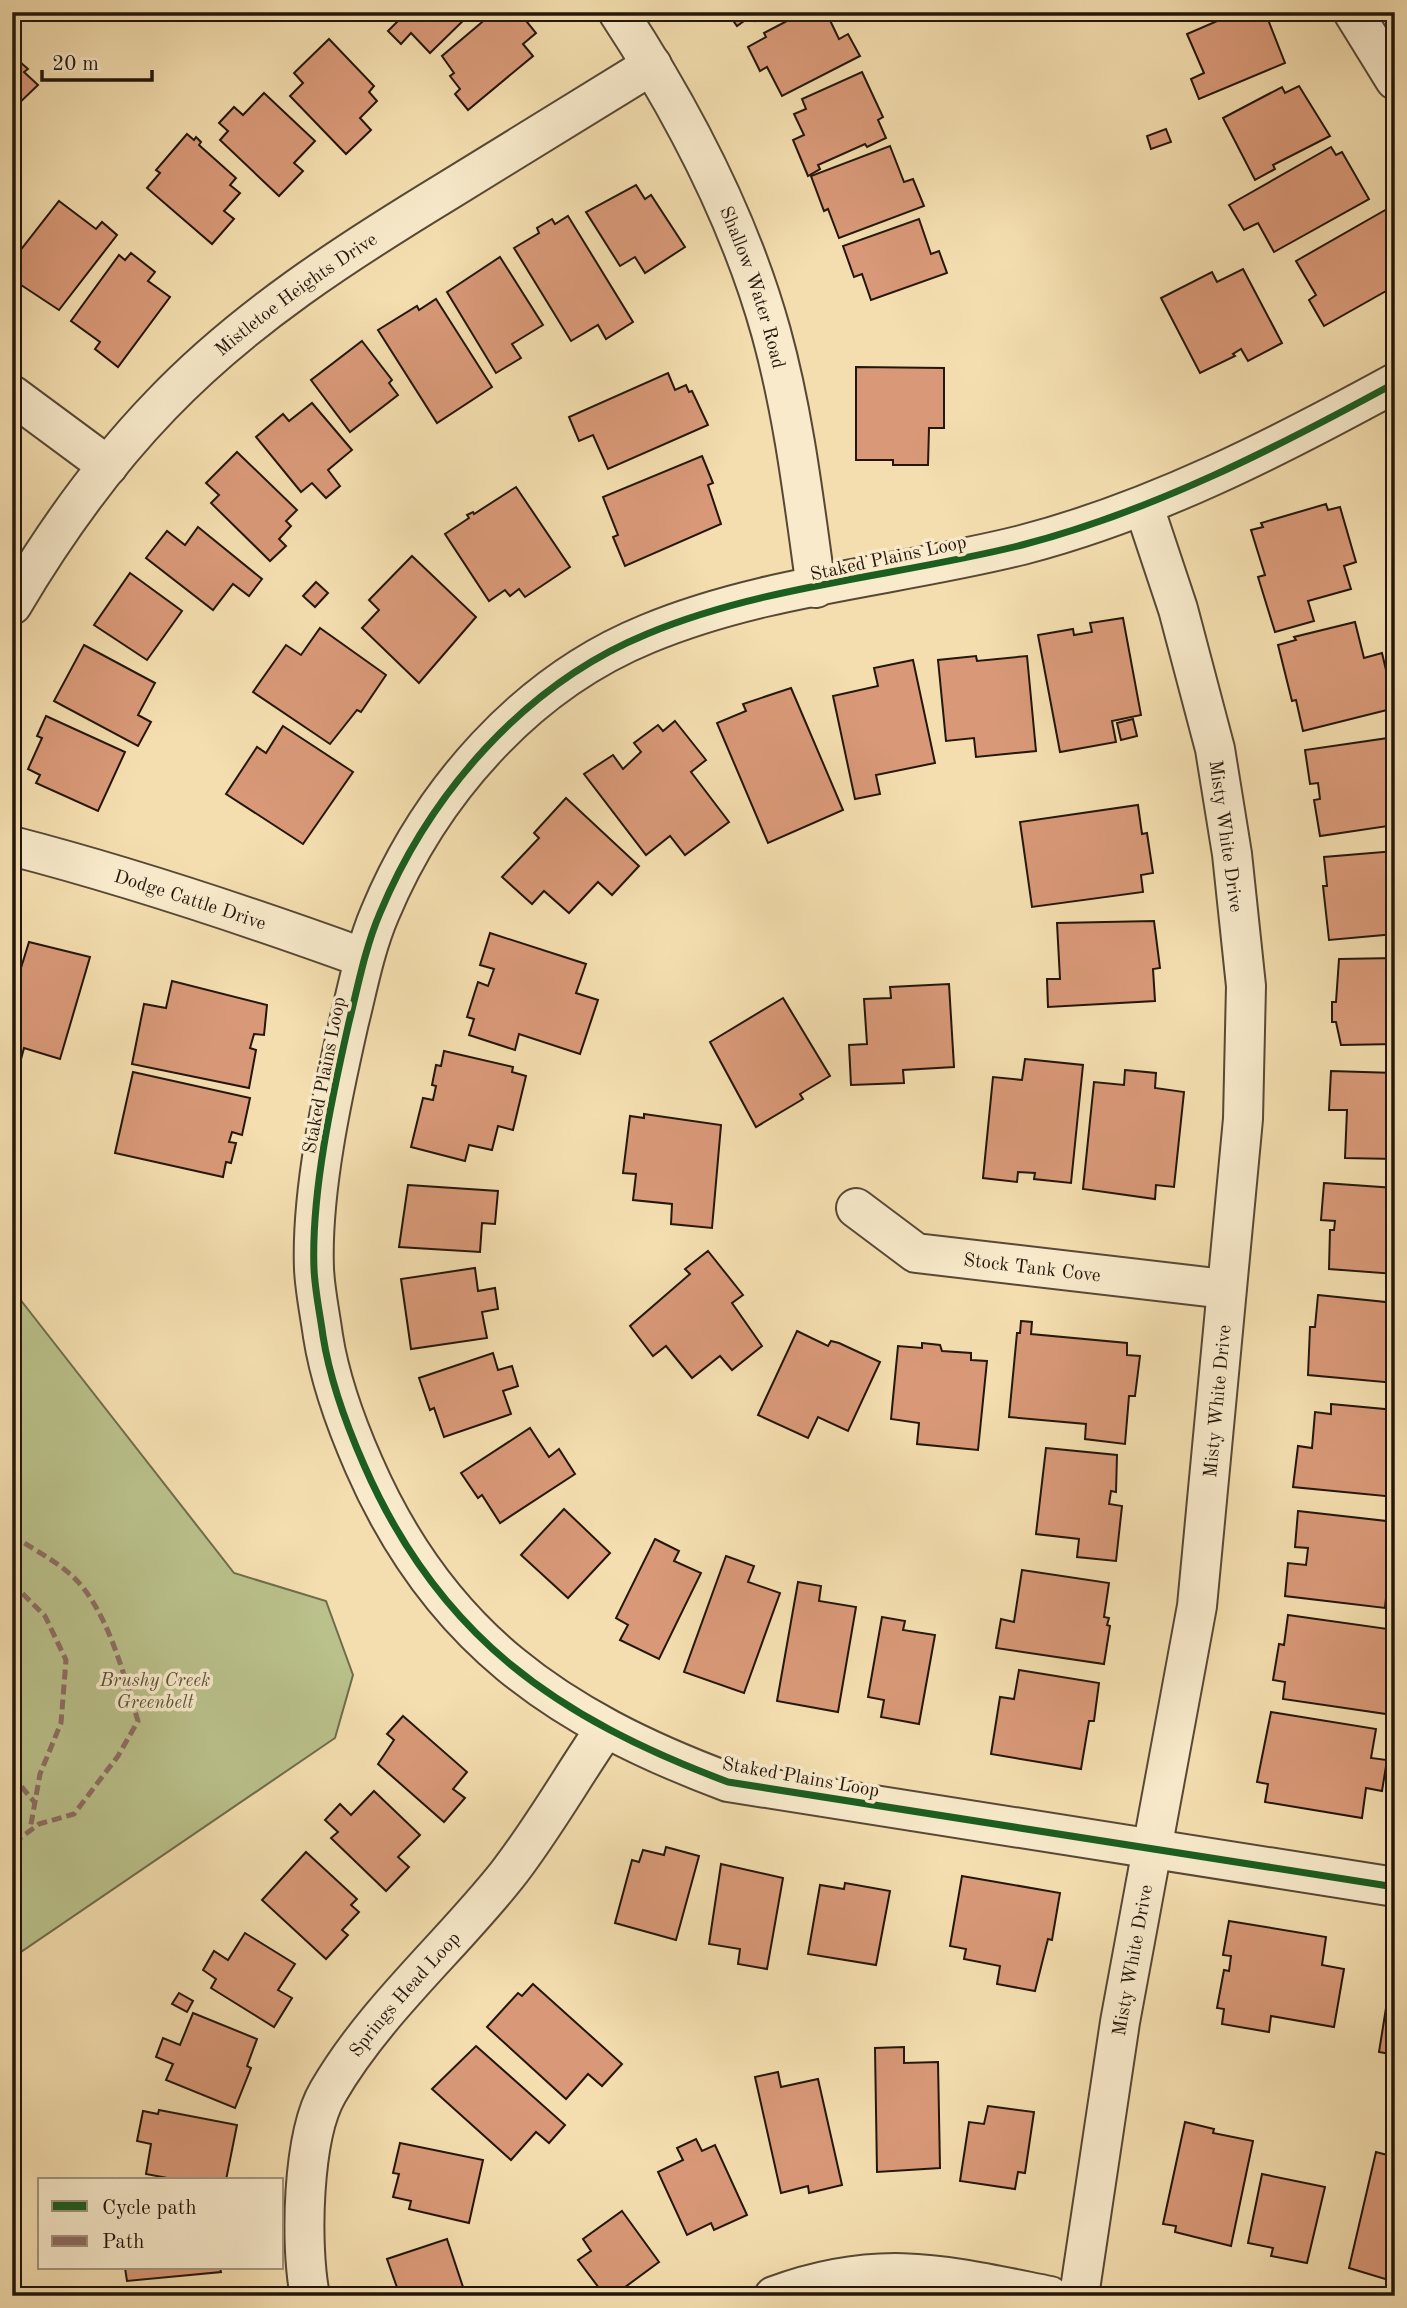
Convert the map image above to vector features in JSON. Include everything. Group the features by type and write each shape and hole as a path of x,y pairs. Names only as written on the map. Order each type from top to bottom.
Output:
{"street":[{"name":"Shallow Water Road","path":"618,12 694,139 735,228 771,332 794,437 816,588"},
{"path":"1353,12 1395,80"},
{"name":"Mistletoe Heights Drive","path":"12,605 41,555 107,466 161,404 229,343 304,282 652,65"},
{"name":"Staked Plains Loop","path":"1395,383 1266,450 1144,507 1023,545 718,610 647,634 586,664 531,705 483,749 439,807 403,865 379,915 364,958 321,1165 314,1267 325,1346 342,1415 378,1497 409,1554 462,1621 510,1665 605,1729 667,1759 728,1782 1395,1887"},
{"path":"12,395 107,466"},
{"name":"Misty White Drive","path":"1079,2296 1120,2022 1154,1850 1197,1606 1243,1119 1245,999 1232,854 1215,749 1178,609 1144,507"},
{"name":"Dodge Cattle Drive","path":"12,846 95,867 228,909 364,958"},
{"name":"Stock Tank Cove","path":"856,1208 916,1253 1225,1289"},
{"name":"Springs Head Loop","path":"310,2296 304,2234 308,2160 326,2094 378,2021 508,1873 605,1729"},
{"path":"774,2296 814,2281 871,2272 933,2273 1050,2296"}],"green space":[{"name":"Brushy Creek Greenbelt","path":"12,1289 234,1573 326,1601 353,1675 335,1738 12,1958"}],"building":[{"path":"392,12 472,12 430,53 411,33 401,44 388,31 399,20"},
{"path":"494,12 519,12 536,33 523,44 533,56 468,110 455,94 460,89 450,76 454,73 442,56"},
{"path":"727,12 767,12 755,21 751,16 737,26"},
{"path":"804,12 826,12 839,39 848,34 860,56 782,96 767,67 760,71 748,47 766,37 764,33"},
{"path":"1238,12 1265,12 1285,63 1199,99 1191,79 1204,73 1187,34"},
{"path":"329,39 374,86 369,92 377,101 360,118 371,130 346,154 290,96 303,83 294,73"},
{"path":"12,55 28,69 24,72 38,85 12,110"},
{"path":"862,72 883,117 878,120 886,138 867,147 865,144 818,165 820,169 808,176 793,140 804,135 794,114 806,109 802,99"},
{"path":"1299,86 1330,136 1273,165 1275,169 1255,180 1223,118 1282,87 1285,93"},
{"path":"264,93 315,141 294,163 303,171 279,196 220,140 228,131 219,123 234,107 243,115"},
{"path":"1166,129 1171,142 1151,149 1147,136"},
{"path":"187,134 194,140 196,137 201,142 199,145 236,178 230,185 240,193 224,211 234,219 212,244 147,188 160,173 156,170"},
{"path":"890,146 904,182 913,179 924,206 839,238 828,209 824,211 811,176"},
{"path":"1331,147 1336,155 1342,152 1369,199 1274,252 1258,223 1244,230 1229,205"},
{"path":"636,185 645,199 651,195 685,247 645,273 635,257 620,266 586,212"},
{"path":"59,201 96,229 102,222 117,235 59,310 12,279 12,261"},
{"path":"1387,209 1395,223 1395,286 1324,326 1309,300 1316,295 1296,261"},
{"path":"568,216 633,322 606,339 598,325 571,341 514,248 539,233 537,228 552,219 555,224"},
{"path":"919,219 931,254 939,251 947,273 871,300 862,274 854,277 843,246"},
{"path":"131,253 155,272 148,281 170,297 118,367 95,349 100,342 71,321 119,255 125,260"},
{"path":"500,257 543,325 512,344 521,358 496,373 447,292"},
{"path":"1243,269 1282,343 1248,361 1241,349 1233,354 1235,356 1200,373 1161,298 1212,272 1217,282"},
{"path":"436,299 492,387 437,423 378,330 417,306 419,310"},
{"path":"362,341 392,380 389,383 398,395 350,432 311,380"},
{"path":"856,367 944,368 944,428 929,428 928,465 893,465 893,460 856,460"},
{"path":"668,373 675,390 686,385 689,392 692,391 708,425 608,469 593,435 579,441 569,417"},
{"path":"312,403 352,450 328,470 340,486 326,498 312,483 301,492 256,437 283,414 289,421"},
{"path":"237,452 297,510 286,521 291,526 279,539 286,546 270,561 211,503 219,495 206,483"},
{"path":"702,456 713,483 708,485 721,524 625,566 613,537 618,535 603,497"},
{"path":"516,487 570,567 525,597 519,589 510,596 505,590 489,601 445,534 469,518 467,515 473,512 474,514"},
{"path":"1326,504 1328,510 1340,507 1356,562 1344,566 1351,589 1308,601 1314,621 1275,632 1258,577 1265,575 1251,530 1263,527 1261,523"},
{"path":"198,527 262,579 249,596 233,584 213,610 146,558 167,531 185,545"},
{"path":"412,556 476,617 419,683 362,628 379,610 369,600"},
{"path":"130,573 182,611 147,660 94,625"},
{"path":"316,582 328,593 315,607 303,596"},
{"path":"1123,618 1141,715 1112,721 1116,742 1060,752 1038,635 1073,629 1074,635 1092,632 1090,623"},
{"path":"1355,622 1364,658 1382,653 1395,708 1303,731 1296,700 1292,701 1278,645 1296,640 1294,637"},
{"path":"320,628 386,675 361,712 357,710 330,744 253,692 286,645 301,655"},
{"path":"84,645 155,683 138,715 151,722 138,746 54,701"},
{"path":"976,656 977,661 1027,656 1036,751 976,757 974,738 946,741 938,660"},
{"path":"913,660 935,763 876,775 880,794 855,799 833,696 878,686 874,668"},
{"path":"791,688 843,810 768,843 717,723 746,711 743,704"},
{"path":"46,716 125,752 98,811 36,783 40,775 28,769 42,738 37,736"},
{"path":"1133,719 1137,736 1121,740 1117,723"},
{"path":"675,721 706,760 691,772 729,822 685,855 670,836 646,855 584,774 613,755 623,769 641,752 634,743 658,725 663,731"},
{"path":"283,726 353,772 303,844 226,794 257,747 266,753"},
{"path":"1395,737 1395,825 1320,836 1314,800 1320,799 1318,783 1310,784 1305,750"},
{"path":"566,798 639,866 612,895 598,882 569,913 544,891 532,904 502,877 539,838 534,833"},
{"path":"1138,805 1142,834 1147,833 1153,873 1141,875 1143,892 1032,907 1020,822"},
{"path":"1395,851 1395,934 1329,940 1323,886 1327,886 1324,857"},
{"path":"1154,921 1160,968 1153,969 1155,1001 1048,1007 1047,979 1060,979 1057,923"},
{"path":"490,933 586,964 576,993 598,1000 580,1054 519,1034 515,1050 469,1035 474,1019 467,1017 478,982 488,986 494,969 480,965"},
{"path":"29,942 90,957 60,1059 24,1048 20,1063 12,1061 12,997"},
{"path":"1395,958 1395,1044 1341,1045 1336,1022 1332,1022 1332,1002 1336,1002 1339,959"},
{"path":"172,981 267,1005 264,1035 254,1034 250,1048 256,1050 249,1088 132,1064 144,1004 166,1008"},
{"path":"949,984 954,1067 903,1070 904,1083 851,1085 849,1045 867,1044 864,999 891,998 890,987"},
{"path":"783,998 830,1076 800,1094 803,1099 756,1127 710,1042"},
{"path":"444,1051 513,1067 512,1072 526,1076 513,1130 498,1126 492,1150 469,1145 465,1161 411,1147 423,1098 433,1100 436,1086 432,1085 436,1065 441,1066"},
{"path":"1025,1059 1083,1065 1071,1183 1034,1179 1035,1173 1018,1172 1017,1182 983,1178 993,1077 1022,1080"},
{"path":"1125,1070 1156,1073 1155,1088 1184,1092 1174,1187 1156,1185 1155,1199 1083,1189 1094,1082 1124,1085"},
{"path":"1331,1071 1395,1073 1395,1159 1345,1158 1347,1110 1329,1110"},
{"path":"133,1072 250,1098 242,1135 232,1132 229,1142 236,1143 231,1163 226,1162 223,1177 115,1153"},
{"path":"644,1114 721,1125 712,1228 671,1224 672,1204 633,1200 636,1174 623,1173 630,1116 644,1118"},
{"path":"1324,1183 1395,1188 1395,1274 1329,1269 1330,1230 1334,1230 1335,1221 1321,1220"},
{"path":"408,1185 498,1191 495,1224 482,1223 480,1252 399,1247"},
{"path":"708,1251 743,1295 732,1303 762,1346 732,1370 720,1356 692,1378 666,1346 653,1356 630,1326 690,1274 685,1269"},
{"path":"475,1268 478,1291 495,1288 498,1309 482,1312 487,1338 411,1349 401,1279"},
{"path":"1318,1295 1395,1303 1395,1383 1308,1375 1310,1327 1315,1327"},
{"path":"1021,1321 1032,1322 1031,1334 1127,1343 1127,1355 1140,1356 1135,1396 1129,1396 1125,1444 1085,1439 1086,1424 1009,1417 1017,1333 1020,1333"},
{"path":"797,1331 828,1346 831,1341 839,1343 880,1362 848,1431 818,1417 808,1438 758,1415"},
{"path":"922,1343 940,1345 942,1351 971,1353 971,1360 987,1361 978,1450 917,1444 919,1423 891,1419 898,1346 922,1348"},
{"path":"493,1353 498,1370 512,1366 518,1386 503,1391 511,1414 444,1437 434,1408 430,1410 419,1378"},
{"path":"1331,1404 1395,1410 1395,1497 1293,1487 1298,1446 1312,1448 1315,1412 1331,1414"},
{"path":"530,1428 549,1457 559,1449 575,1474 500,1523 482,1495 478,1498 461,1473"},
{"path":"1046,1448 1117,1455 1116,1492 1111,1491 1109,1504 1122,1506 1116,1561 1077,1557 1079,1539 1036,1534"},
{"path":"564,1509 610,1553 568,1598 521,1555"},
{"path":"1298,1511 1395,1522 1395,1579 1388,1578 1385,1608 1285,1596 1288,1563 1306,1565 1308,1548 1295,1547"},
{"path":"655,1539 679,1551 674,1561 701,1573 659,1659 620,1640 628,1625 616,1618"},
{"path":"726,1556 754,1566 748,1582 780,1593 744,1693 684,1672"},
{"path":"1022,1570 1109,1583 1104,1617 1109,1618 1107,1625 1110,1626 1104,1664 996,1648 1001,1619 1014,1622"},
{"path":"798,1582 821,1586 819,1601 856,1607 838,1712 777,1701"},
{"path":"1288,1615 1395,1630 1393,1715 1283,1699 1285,1682 1273,1680 1279,1644 1284,1645"},
{"path":"882,1617 905,1621 903,1630 935,1635 919,1724 881,1717 884,1700 868,1697"},
{"path":"1019,1670 1099,1683 1094,1721 1089,1721 1081,1769 991,1754 1000,1697 1014,1699"},
{"path":"1271,1712 1376,1729 1371,1758 1387,1760 1382,1791 1366,1788 1362,1818 1265,1802 1268,1784 1257,1782"},
{"path":"403,1716 467,1772 453,1789 465,1798 444,1822 378,1764 394,1740 387,1734"},
{"path":"374,1791 420,1835 398,1857 409,1867 386,1891 331,1838 338,1832 325,1820 340,1804 351,1815"},
{"path":"666,1847 699,1856 676,1940 615,1923 632,1860 639,1862 643,1850 664,1855"},
{"path":"306,1852 357,1899 351,1905 359,1912 342,1930 348,1935 326,1959 262,1900"},
{"path":"721,1864 783,1878 767,1969 738,1964 740,1949 709,1944"},
{"path":"962,1876 1060,1893 1052,1940 1048,1939 1035,1991 997,1984 1000,1966 964,1959 966,1949 950,1946"},
{"path":"845,1883 890,1891 876,1965 808,1954 820,1885 844,1889"},
{"path":"1229,1921 1326,1937 1322,1965 1344,1969 1334,2027 1271,2016 1269,2032 1222,2024 1224,2009 1217,2008 1224,1970 1229,1971 1231,1956 1223,1955"},
{"path":"245,1933 295,1964 278,1990 292,1998 274,2027 211,1988 216,1979 203,1970 214,1951 228,1960"},
{"path":"1390,1983 1395,1984 1395,2055 1379,2052"},
{"path":"533,1984 622,2064 602,2086 588,2074 566,2099 487,2027 518,1993 522,1996"},
{"path":"179,1993 193,2001 187,2012 172,2004"},
{"path":"193,2013 257,2039 247,2066 251,2068 235,2108 166,2080 173,2064 156,2057 163,2038 180,2045"},
{"path":"476,2046 565,2125 549,2143 536,2132 511,2160 432,2089"},
{"path":"904,2047 904,2063 938,2062 940,2168 877,2172 875,2048"},
{"path":"778,2072 781,2087 818,2079 842,2185 809,2193 808,2186 781,2193 755,2077"},
{"path":"988,2106 1034,2112 1025,2173 1018,2172 1015,2189 960,2181 969,2122 984,2124"},
{"path":"159,2110 237,2125 226,2178 167,2178 146,2174 151,2144 137,2141 143,2111 158,2114"},
{"path":"1185,2122 1214,2129 1213,2133 1253,2141 1231,2246 1175,2232 1176,2226 1163,2224"},
{"path":"696,2139 702,2151 715,2145 747,2215 714,2230 711,2223 687,2235 658,2172 683,2160 677,2148"},
{"path":"400,2143 483,2160 469,2223 409,2209 411,2201 393,2197 399,2174 393,2173"},
{"path":"1376,2152 1395,2157 1395,2282 1349,2268"},
{"path":"1262,2174 1325,2187 1307,2263 1271,2256 1273,2248 1248,2243"},
{"path":"622,2211 659,2262 613,2296 605,2296 578,2260 591,2251 583,2239"},
{"path":"447,2239 466,2296 400,2296 387,2259"},
{"path":"125,2270 221,2272 127,2281"}],"marked path":[{"path":"12,1535 70,1574 94,1604 113,1643 138,1721 118,1756 74,1814 39,1824 12,1844"},
{"path":"12,1583 45,1616 66,1660 61,1723 40,1774 30,1830"},
{"path":"12,1775 35,1803"}],"cycle path":[{"path":"1395,383 1213,476 1119,514 1022,545 785,592 692,617 603,655 561,682 522,713 486,747 454,785 401,869 380,913 362,967 336,1082 319,1177 314,1240 316,1294 334,1386 357,1450 394,1525 428,1578 467,1624 510,1664 557,1699 610,1730 666,1757 728,1782 1395,1887"}]}
